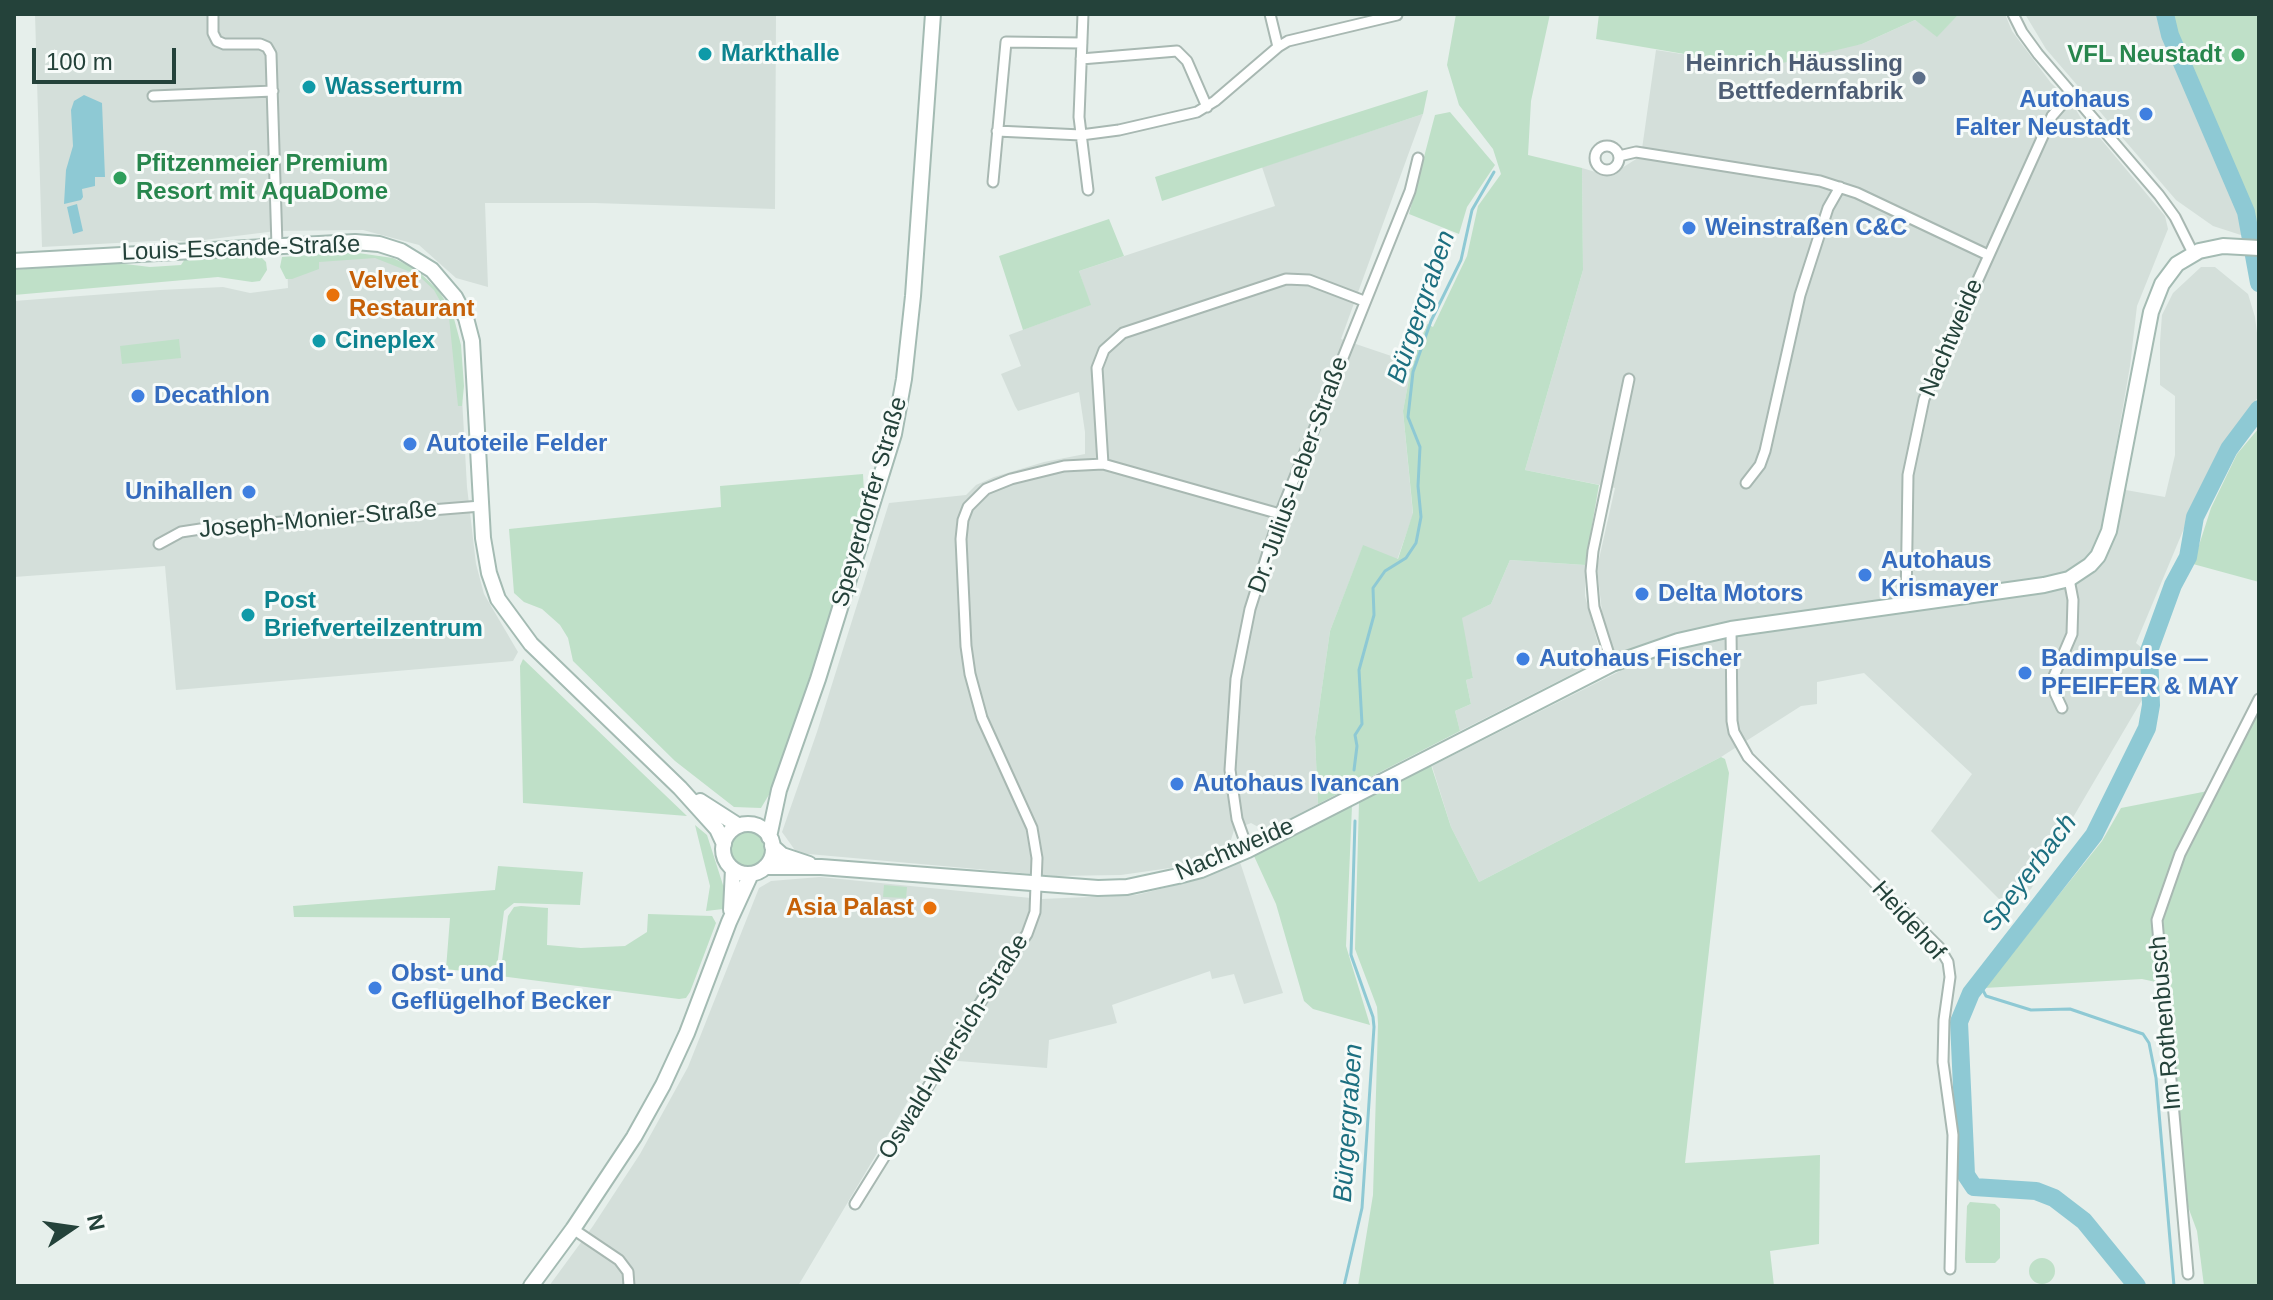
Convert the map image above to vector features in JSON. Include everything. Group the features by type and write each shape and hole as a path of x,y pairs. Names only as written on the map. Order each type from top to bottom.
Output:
{"street":[{"path":"213,14 213,33 217,41 224,44 260,44 267,47 271,54 277,246"},
{"name":"Speyerdorfer Straße","path":"771,842 779,790 822,665 894,434 904,379 913,296 933,14"},
{"path":"1083,14 1079,117 1088,190"},
{"path":"1270,14 1278,47"},
{"path":"2013,14 2022,32 2168,206 2193,253"},
{"path":"997,131 1081,135 1187,115 1207,107 1278,47 1295,38 1397,15"},
{"path":"993,182 1006,42 1082,43"},
{"path":"1081,59 1177,51 1187,61 1207,107"},
{"path":"153,96 273,91"},
{"name":"Nachtweide","path":"1906,604 1908,475 1915,433 1930,384 2052,116 2072,93"},
{"path":"1619,156 1636,152 1820,181 1840,187 1988,255"},
{"name":"Dr.-Julius-Leber-Straße","path":"1248,850 1237,819 1230,770 1236,679 1250,609 1280,514 1410,191 1418,158"},
{"path":"1746,483 1760,465 1765,451 1800,295 1828,208 1840,187"},
{"name":"Louis-Escande-Straße","path":"14,261 355,242 379,244 412,256 432,270 461,307 472,341 481,506 489,573 498,599 531,644 680,788 719,831 724,844"},
{"path":"2062,708 2055,693 2054,676 2072,634 2073,600 2069,579 2090,565 2104,544 2151,312 2170,273 2193,253 2214,247 2259,248"},
{"path":"1103,464 1097,368 1104,350 1123,333 1286,279 1309,280 1364,301"},
{"path":"1612,664 1594,607 1591,571 1629,379"},
{"name":"Oswald-Wiersich-Straße","path":"855,1204 982,1000 1027,934 1035,912 1037,858 1032,828 982,718 970,674 963,588 963,520 975,497 1000,483 1064,466 1103,464 1280,514"},
{"name":"Joseph-Monier-Straße","path":"159,544 181,532 207,528 481,506"},
{"name":"Nachtweide","path":"765,867 821,867 1036,884 1127,887 1201,870 1248,850 1612,664 1678,641 1731,629 2069,579"},
{"name":"Heidehof","path":"1731,629 1732,721 1734,732 1748,757 1939,947 1948,962 1950,977 1944,1020 1943,1062 1953,1135 1950,1269"},
{"name":"Im Rothenbusch","path":"2188,1274 2157,920 2180,854 2259,699"},
{"name":"Louis-Escande-Straße","path":"680,788 744,826"},
{"name":"Speyerdorfer Straße","path":"744,826 759,818 779,790"},
{"path":"531,1286 634,1137 687,1033 729,922 751,874 770,861 771,842 761,829 744,826 728,834 724,844 725,859 733,869 751,874"},
{"name":"Nachtweide","path":"771,842 785,856 821,867"},
{"path":"729,922 733,869"},
{"path":"573,1229 619,1260 628,1272 629,1286"}],"shaded area":[{"path":"35,14 776,14 775,209 485,203 488,287 456,278 419,245 363,230 276,231 188,242 173,240 42,247"},
{"path":"1959,14 2005,14 2012,31 2051,83 2072,103 2082,120 2165,216 2168,229 2137,306 2109,487 2165,497 2175,455 2175,396 2160,385 2160,342 2162,315 2173,293 2201,267 2215,267 2248,294 2255,317 2259,396 2224,443 2193,507 2136,643 2144,650 2146,693 2031,889 2006,906 1931,831 1972,774 1864,673 1817,682 1817,704 1801,706 1721,757 1479,882 1451,827 1432,766 1620,671 1602,612 1597,568 1615,488 1525,470 1583,270 1582,168 1609,176 1641,156 1656,50 1714,59 1862,44 1915,20 1937,36"},
{"path":"2025,14 2160,14 2165,33 2241,214 2244,236 2213,226 2176,200 2046,49"},
{"path":"1423,114 1341,339 1412,363 1403,411 1413,515 1397,560 1363,546 1330,631 1315,737 1318,804 1272,828 1262,829 1251,823 1234,830 1230,843 1217,854 1170,868 1121,875 1055,876 797,853 782,832 889,503 966,495 976,485 994,477 1085,454 1079,392 1018,411 1001,374 1021,366 1009,335 1090,305 1079,271 1275,206 1262,167"},
{"path":"378,256 419,273 448,307 459,344 467,487 476,564 484,594 518,652 513,661 176,690 165,566 14,577 14,301 223,287 250,293 288,288 287,261"},
{"path":"1510,560 1585,565 1585,596 1598,644 1596,659 1460,731 1455,711 1471,704 1466,680 1473,678 1461,618 1491,604"},
{"path":"1240,862 1283,993 1244,1004 1234,974 1212,979 1210,971 1112,1005 1117,1023 1049,1040 1047,1068 933,1059 798,1286 549,1286 640,1154 688,1067 759,888 771,881 820,877 1041,899 1136,895 1197,880"}],"green space":[{"path":"1456,14 1550,14 1531,101 1528,155 1582,168 1583,270 1525,470 1599,485 1585,565 1510,560 1491,604 1462,618 1473,678 1466,680 1471,704 1455,711 1460,731 1318,804 1315,737 1330,631 1363,545 1398,559 1413,513 1403,411 1412,363 1427,324 1433,327 1467,256 1478,206 1501,174 1493,149 1459,105 1447,65"},
{"path":"1599,14 1959,14 1937,37 1915,20 1862,44 1774,65 1714,59 1596,39"},
{"path":"2160,14 2259,14 2259,239 2244,236 2241,214 2165,33"},
{"path":"1428,90 1423,114 1162,201 1155,177"},
{"path":"1450,112 1495,165 1467,207 1459,234 1409,214 1435,115"},
{"path":"1109,219 1124,256 1079,271 1091,305 1023,330 999,256"},
{"path":"351,252 393,258 416,269 438,290 452,311 461,345 462,406 458,406 449,317 434,290 418,275 375,258 319,262 319,269 292,279 286,279 280,267 282,257"},
{"path":"203,256 261,257 266,262 267,270 260,281 252,282 218,277 14,295 14,270 109,262 150,267 181,265 185,259"},
{"path":"179,339 181,358 122,364 120,346"},
{"path":"2259,428 2259,582 2193,564 2211,508 2237,454"},
{"path":"863,474 864,492 872,493 842,591 773,788 761,808 734,807 675,761 573,661 568,638 560,625 542,609 524,602 514,593 509,529 721,507 720,486"},
{"path":"523,659 687,816 523,803 520,666"},
{"path":"2259,707 2259,1286 2204,1286 2197,1231 2187,1204 2169,996 2165,984 2142,979 1984,988 2102,841 2121,808 2218,789"},
{"path":"1721,757 1725,759 1729,773 1685,1163 1820,1155 1819,1244 1770,1251 1774,1286 1358,1286 1373,1195 1378,1024 1377,1007 1355,949 1359,802 1431,765 1451,827 1479,882"},
{"path":"1352,806 1346,946 1370,1025 1313,1009 1304,1001 1276,904 1254,856"},
{"path":"695,825 707,835 723,885 729,890 723,909 706,911 710,886"},
{"path":"748,830 762,836 768,850 762,864 748,870 734,864 728,850 734,836"},
{"path":"498,866 583,872 580,905 514,903 504,911 496,975 446,969 450,918 294,917 293,906 495,890"},
{"path":"884,885 907,887 906,898 883,897"},
{"path":"514,907 548,908 547,945 581,948 625,946 647,932 648,914 712,916 716,923 690,992 686,998 679,999 500,976 508,916"},
{"path":"1970,1202 1995,1204 2000,1209 2000,1258 1995,1263 1966,1263 1967,1206"},
{"path":"2042,1258 2051,1262 2055,1271 2051,1280 2042,1284 2033,1280 2029,1271 2033,1262"}],"water":[{"path":"84,95 102,103 105,177 95,177 95,186 82,189 81,200 64,204 66,170 73,146 71,110 74,101"},
{"path":"77,204 83,231 73,234 67,207"}],"waterway":[{"name":"Speyerbach","path":"2165,14 2170,35 2246,212 2259,283"},
{"name":"Bürgergraben","path":"1354,770 1355,735 1362,724 1359,670 1374,615 1373,588 1385,571 1406,558 1416,543 1421,517 1418,486 1420,447 1408,417 1413,372 1431,321 1461,260 1472,210 1494,172"},
{"name":"Speyerbach","path":"2137,1286 2084,1221 2054,1198 2036,1191 1974,1187 1966,1175 1959,1022 1971,993 2094,835 2147,728 2151,705 2149,651 2173,585 2188,557 2195,517 2229,449 2259,409"},
{"name":"Bürgergraben","path":"1344,1286 1362,1208 1374,1027 1351,955 1355,821"},
{"path":"1979,983 1986,996 2031,1010 2070,1009 2143,1034 2149,1043 2156,1078 2174,1286"}],"place":[{"name":"Markthalle","path":"705,54"},
{"name":"VFL Neustadt","path":"2238,55"},
{"name":"Heinrich Häussling Bettfedernfabrik","path":"1919,78"},
{"name":"Wasserturm","path":"309,87"},
{"name":"Autohaus Falter Neustadt","path":"2146,114"},
{"name":"Pfitzenmeier Premium Resort mit AquaDome","path":"120,178"},
{"name":"Weinstraßen C&C","path":"1689,228"},
{"name":"Velvet Restaurant","path":"333,295"},
{"name":"Cineplex","path":"319,341"},
{"name":"Decathlon","path":"138,396"},
{"name":"Autoteile Felder","path":"410,444"},
{"name":"Unihallen","path":"249,492"},
{"name":"Autohaus Krismayer","path":"1865,575"},
{"name":"Delta Motors","path":"1642,594"},
{"name":"Post Briefverteilzentrum","path":"248,615"},
{"name":"Autohaus Fischer","path":"1523,659"},
{"name":"Badimpulse — PFEIFFER & MAY","path":"2025,673"},
{"name":"Autohaus Ivancan","path":"1177,784"},
{"name":"Asia Palast","path":"930,908"},
{"name":"Obst- und Geflügelhof Becker","path":"375,988"}]}
